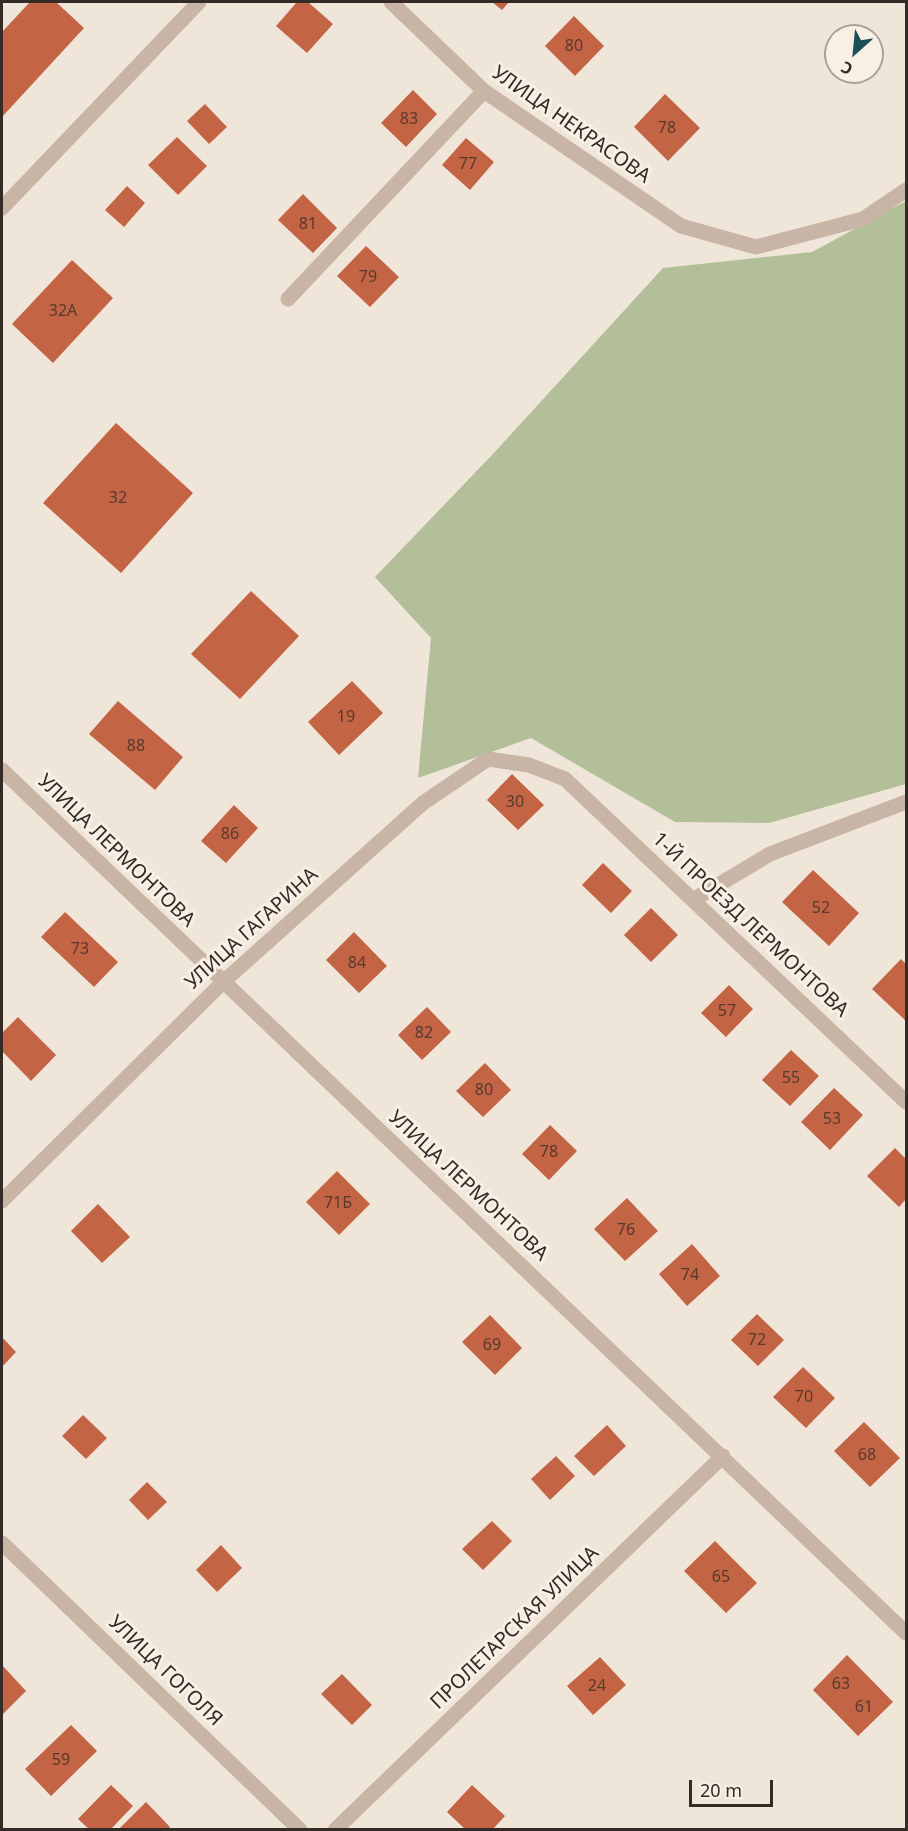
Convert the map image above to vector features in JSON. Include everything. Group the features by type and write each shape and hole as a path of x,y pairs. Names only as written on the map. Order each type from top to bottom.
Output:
{"street":[{"path":"2,208 199,2"},
{"name":"УЛИЦА НЕКРАСОВА","path":"391,2 484,91 681,226 756,247 863,219 906,190"},
{"path":"288,299 484,91"},
{"name":"УЛИЦА ГАГАРИНА","path":"2,1201 222,983 423,803 488,759 529,765 565,779"},
{"name":"УЛИЦА ЛЕРМОНТОВА","path":"2,770 222,983 723,1456 906,1633"},
{"name":"1-Й ПРОЕЗД ЛЕРМОНТОВА","path":"565,779 906,1102"},
{"path":"693,900 770,854 906,802"},
{"name":"ПРОЛЕТАРСКАЯ УЛИЦА","path":"335,1830 723,1456"},
{"name":"УЛИЦА ГОГОЛЯ","path":"2,1543 300,1830"}],"green space":[{"path":"906,201 906,784 769,823 675,822 531,738 418,778 431,638 375,577 492,455 663,268 812,252"}],"building":[{"path":"30,2 56,2 84,28 2,117 2,32"},
{"path":"297,2 308,2 333,24 307,53 276,26"},
{"path":"492,2 509,2 502,10"},
{"path":"574,16 604,46 575,76 545,46"},
{"path":"413,90 437,114 406,147 381,123"},
{"path":"665,94 700,128 668,161 634,127"},
{"path":"205,104 227,127 209,144 187,121"},
{"path":"177,137 207,166 178,195 148,165"},
{"path":"466,138 494,162 470,190 442,165"},
{"path":"127,186 145,203 124,227 105,210"},
{"path":"303,194 337,228 313,253 278,220"},
{"path":"366,246 399,277 370,307 337,276"},
{"path":"72,260 113,298 53,363 12,324"},
{"path":"116,423 193,493 121,573 43,503"},
{"path":"251,591 299,636 240,699 191,654"},
{"path":"352,681 383,713 339,755 308,722"},
{"path":"118,701 183,757 155,790 89,734"},
{"path":"512,774 544,805 518,830 487,800"},
{"path":"234,805 258,828 226,863 201,841"},
{"path":"603,863 632,891 611,913 582,885"},
{"path":"813,870 859,913 829,946 782,902"},
{"path":"651,908 678,935 651,962 624,935"},
{"path":"65,912 118,962 94,987 41,937"},
{"path":"354,932 387,966 359,993 326,960"},
{"path":"901,959 906,964 906,1021 872,989"},
{"path":"729,985 753,1009 726,1037 701,1013"},
{"path":"427,1007 451,1032 422,1060 398,1035"},
{"path":"18,1017 56,1055 31,1081 2,1051 2,1033"},
{"path":"791,1050 819,1076 790,1106 762,1080"},
{"path":"485,1063 511,1090 483,1117 456,1091"},
{"path":"834,1088 863,1115 830,1150 801,1122"},
{"path":"550,1125 577,1151 549,1180 522,1154"},
{"path":"895,1148 906,1159 906,1199 899,1207 867,1176"},
{"path":"337,1171 370,1204 339,1235 306,1202"},
{"path":"627,1198 658,1231 625,1261 594,1229"},
{"path":"98,1204 130,1237 102,1263 71,1231"},
{"path":"692,1244 720,1276 687,1306 659,1274"},
{"path":"757,1314 784,1340 758,1366 731,1340"},
{"path":"490,1315 522,1348 495,1375 462,1342"},
{"path":"2,1337 16,1352 2,1367"},
{"path":"803,1367 835,1398 806,1428 773,1397"},
{"path":"83,1415 107,1438 86,1459 62,1436"},
{"path":"864,1422 900,1458 870,1487 834,1451"},
{"path":"607,1425 626,1446 594,1476 574,1456"},
{"path":"556,1456 575,1476 550,1500 531,1479"},
{"path":"147,1482 167,1502 148,1520 129,1500"},
{"path":"492,1521 512,1541 483,1570 462,1549"},
{"path":"715,1541 757,1583 726,1613 684,1571"},
{"path":"221,1545 242,1568 217,1592 196,1570"},
{"path":"847,1655 893,1702 858,1736 813,1690"},
{"path":"600,1657 626,1685 593,1715 567,1686"},
{"path":"2,1665 26,1691 2,1715"},
{"path":"342,1674 372,1705 352,1725 321,1694"},
{"path":"71,1725 97,1751 51,1796 25,1769"},
{"path":"111,1785 133,1806 110,1830 90,1830 78,1819"},
{"path":"472,1785 505,1816 492,1830 466,1830 447,1812"},
{"path":"146,1802 170,1827 168,1830 118,1830"}]}
